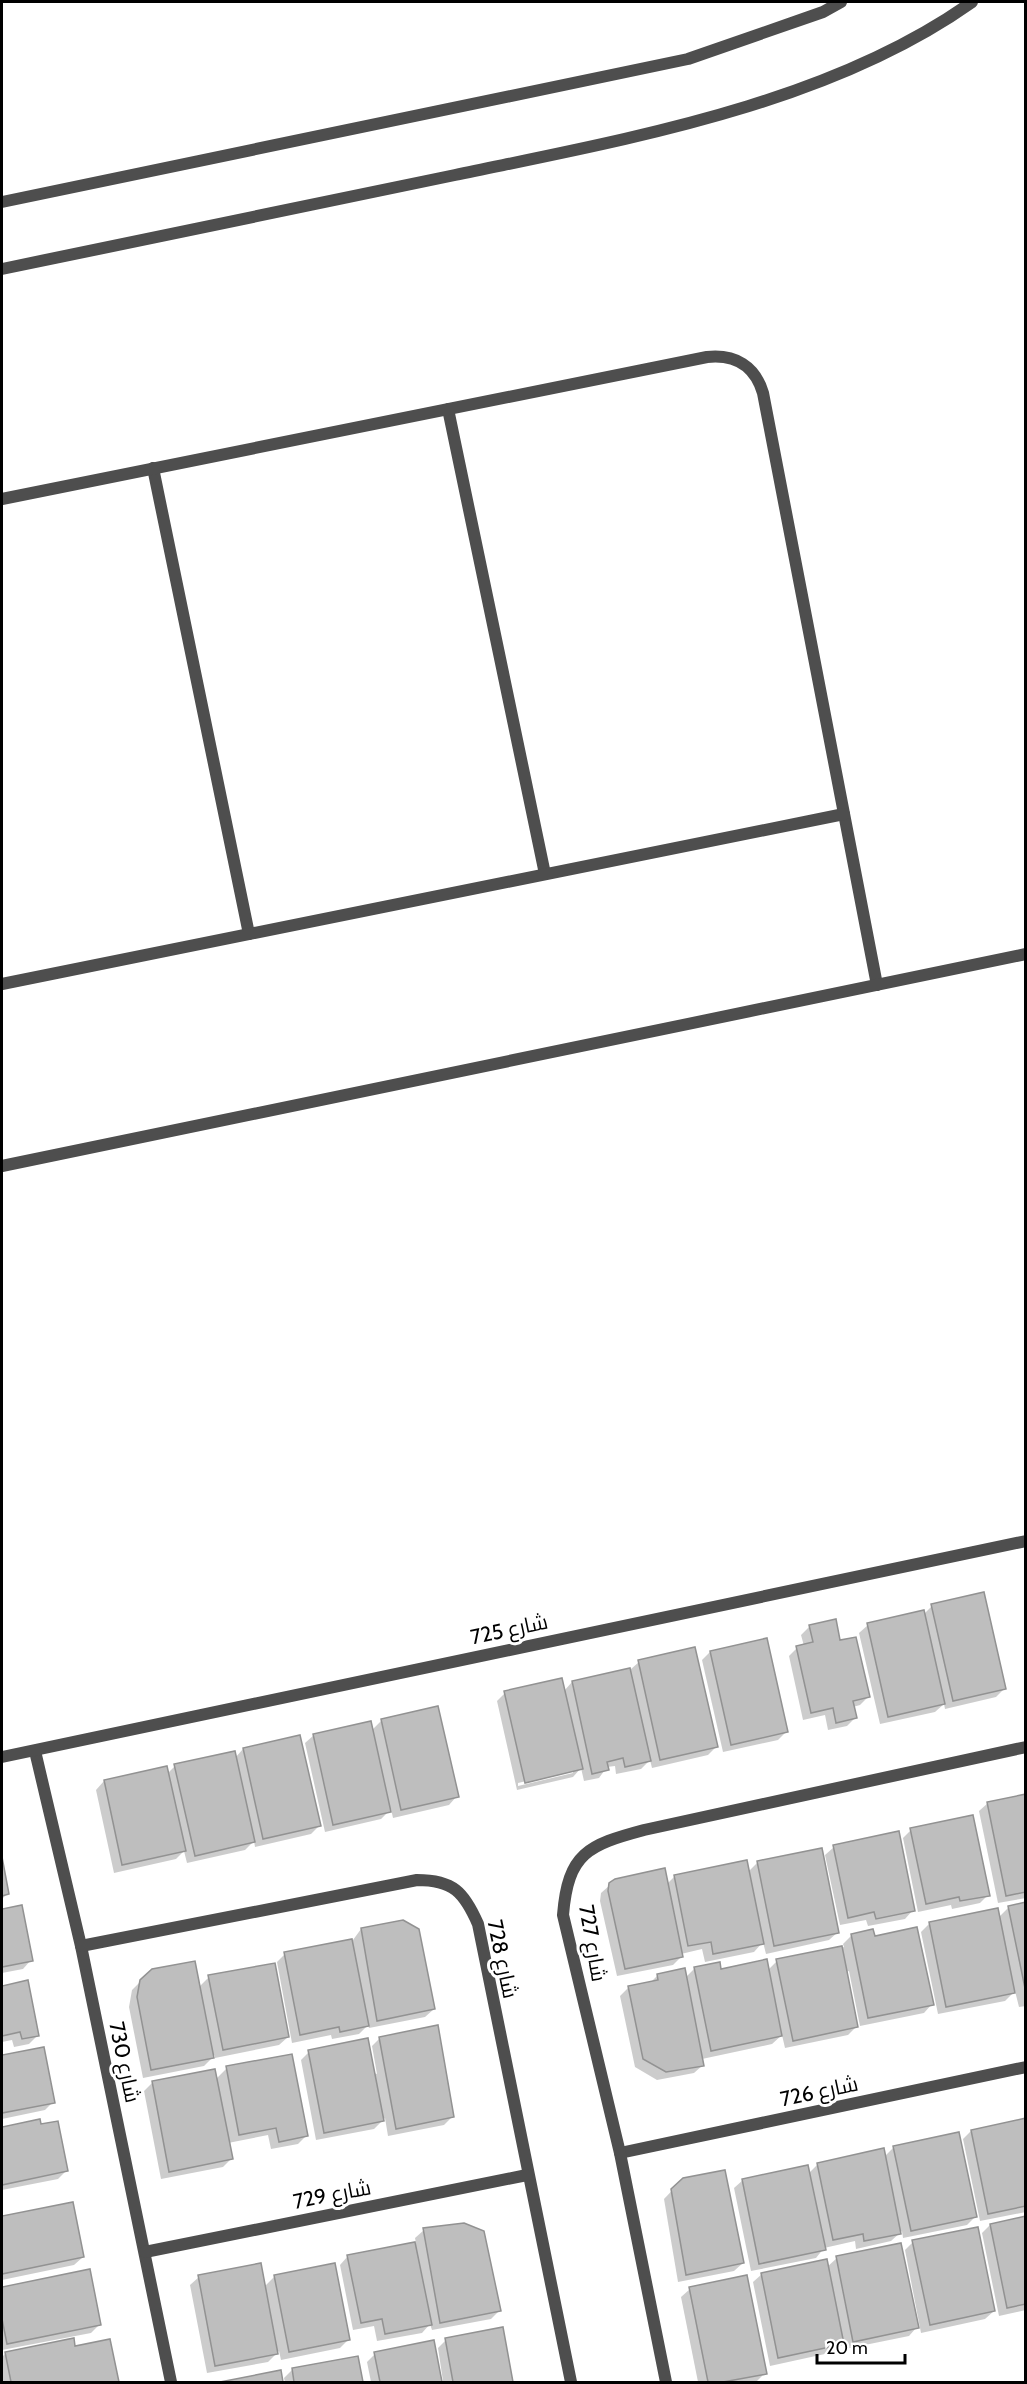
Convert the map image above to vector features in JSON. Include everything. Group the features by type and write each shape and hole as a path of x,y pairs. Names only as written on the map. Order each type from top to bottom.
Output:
{"street":[{"path":"2,202 688,59 823,12 841,2"},
{"path":"2,269 623,140 820,83 950,17 972,2"},
{"path":"2,499 708,357 721,355 734,358 754,372 763,393 877,985"},
{"path":"448,409 545,874"},
{"path":"153,468 249,934"},
{"path":"2,984 844,814"},
{"path":"2,1166 1026,954"},
{"name":"شارع 725","path":"2,1757 1026,1541"},
{"name":"شارع 727","path":"666,2382 620,2152 563,1915 566,1885 581,1856 607,1840 644,1830 1026,1747"},
{"name":"شارع 730","path":"35,1750 81,1946 171,2382"},
{"name":"شارع 728","path":"81,1946 417,1880 436,1880 454,1887 469,1904 478,1924 527,2175 572,2382"},
{"name":"شارع 726","path":"620,2152 1026,2067"},
{"name":"شارع 729","path":"145,2252 527,2175"}],"building":[{"path":"984,1592 1006,1689 953,1701 931,1604"},
{"path":"924,1610 945,1704 888,1717 867,1623"},
{"path":"836,1619 840,1640 856,1637 870,1697 853,1701 857,1718 836,1723 833,1708 811,1713 796,1646 813,1642 809,1625"},
{"path":"767,1638 788,1732 731,1745 710,1651"},
{"path":"695,1647 718,1747 660,1760 638,1660"},
{"path":"630,1668 651,1761 625,1767 623,1758 607,1762 609,1770 592,1774 572,1681"},
{"path":"562,1678 583,1769 525,1783 504,1691"},
{"path":"438,1706 459,1797 401,1810 381,1719"},
{"path":"371,1721 391,1812 333,1825 313,1734"},
{"path":"300,1735 321,1826 263,1839 243,1748"},
{"path":"235,1751 255,1842 195,1856 174,1764"},
{"path":"167,1766 186,1851 122,1865 104,1780"},
{"path":"1026,1794 1026,1892 1006,1896 987,1802"},
{"path":"973,1815 990,1896 960,1901 959,1897 926,1904 910,1828"},
{"path":"899,1831 915,1911 876,1919 874,1912 848,1918 833,1845"},
{"path":"822,1848 839,1933 774,1946 757,1861"},
{"path":"2,1857 9,1894 2,1896"},
{"path":"747,1860 764,1944 713,1954 711,1942 688,1946 674,1875"},
{"path":"665,1868 683,1957 625,1969 608,1891 609,1883 615,1879"},
{"path":"1026,1902 1026,1993 1008,1906"},
{"path":"22,1905 33,1961 2,1967 2,1909"},
{"path":"998,1908 1015,1993 946,2007 929,1922"},
{"path":"403,1920 419,1929 435,2009 377,2021 361,1928"},
{"path":"917,1927 934,2005 868,2018 851,1934 873,1929 875,1936"},
{"path":"352,1939 369,2026 340,2032 339,2027 300,2035 284,1952"},
{"path":"842,1946 858,2027 793,2041 776,1959"},
{"path":"767,1959 782,2036 711,2051 694,1967 720,1962 721,1969"},
{"path":"195,1961 214,2058 151,2070 137,1997 140,1980 152,1969"},
{"path":"275,1963 289,2037 223,2050 208,1975"},
{"path":"685,1968 704,2066 666,2072 643,2059 628,1986 658,1980 657,1974"},
{"path":"28,1980 39,2036 22,2039 20,2032 2,2036 2,1986"},
{"path":"438,2025 454,2117 396,2129 379,2037"},
{"path":"368,2038 384,2121 324,2133 308,2050"},
{"path":"44,2047 55,2103 2,2113 2,2055"},
{"path":"292,2054 308,2136 279,2142 276,2128 239,2135 226,2066"},
{"path":"215,2069 233,2159 169,2172 152,2081"},
{"path":"1026,2118 1026,2206 988,2214 971,2130"},
{"path":"40,2119 41,2124 58,2121 68,2171 2,2185 2,2127"},
{"path":"959,2132 977,2217 911,2231 893,2146"},
{"path":"884,2148 901,2234 864,2241 863,2234 833,2240 817,2163"},
{"path":"808,2165 826,2250 759,2264 742,2179"},
{"path":"725,2170 744,2263 686,2275 671,2189 683,2178"},
{"path":"73,2202 84,2257 2,2274 2,2216"},
{"path":"1026,2216 1026,2304 1007,2308 990,2224"},
{"path":"464,2223 484,2231 501,2311 440,2323 423,2228"},
{"path":"978,2227 995,2311 930,2325 912,2240"},
{"path":"415,2242 432,2325 385,2334 382,2319 361,2323 347,2255"},
{"path":"901,2243 919,2328 853,2342 836,2256"},
{"path":"827,2259 844,2344 778,2358 761,2273"},
{"path":"261,2263 278,2354 215,2366 198,2275"},
{"path":"335,2263 350,2340 289,2352 274,2275"},
{"path":"90,2269 101,2325 7,2344 2,2319 2,2287"},
{"path":"747,2275 767,2374 723,2382 708,2382 689,2287"},
{"path":"503,2327 513,2382 453,2382 445,2338"},
{"path":"74,2338 75,2346 110,2339 119,2382 11,2382 5,2352"},
{"path":"434,2340 442,2382 380,2382 374,2352"},
{"path":"358,2356 363,2382 294,2382 292,2368"},
{"path":"281,2370 283,2382 220,2382"}]}
